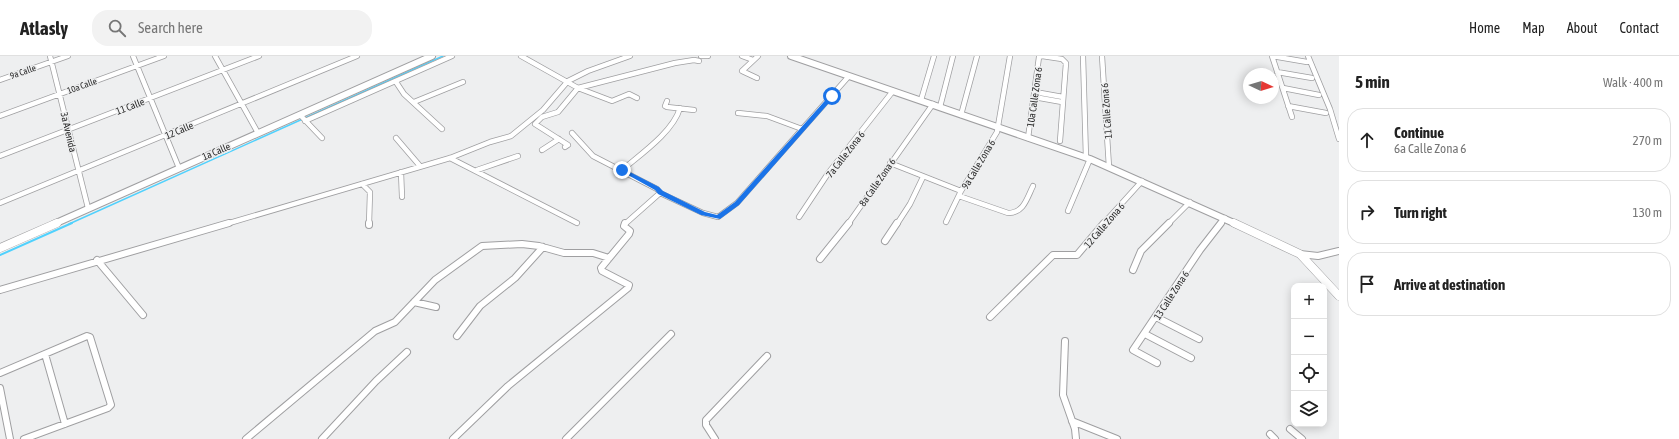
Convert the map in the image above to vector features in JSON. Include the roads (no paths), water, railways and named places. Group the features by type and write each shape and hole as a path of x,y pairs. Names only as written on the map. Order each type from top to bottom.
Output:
{"street":[{"name":"3a Avenida","path":"50,56 88,208"},
{"name":"9a Calle","path":"0,80 68,56"},
{"path":"133,56 178,168"},
{"name":"10a Calle","path":"0,116 164,56"},
{"path":"215,56 258,133"},
{"name":"11 Calle","path":"0,156 259,56"},
{"name":"12 Calle","path":"0,203 357,56"},
{"name":"1a Calle","path":"1,246 432,56"},
{"path":"322,138 304,119 396,82 452,56"},
{"path":"521,56 568,81 578,88 612,101 629,94 637,98"},
{"path":"0,290 97,260 450,158 518,132 563,90 568,81 588,71 630,56"},
{"path":"701,56 708,56"},
{"path":"742,56 753,60"},
{"path":"757,78 742,71 758,56"},
{"path":"791,56 893,92 940,106 996,128 1109,167 1190,202 1300,254 1318,256 1339,251"},
{"path":"921,100 934,56"},
{"path":"940,106 953,56"},
{"path":"961,114 977,56"},
{"name":"9a Calle Zona 6","path":"946,222 960,194 997,132 996,128 1010,56"},
{"path":"1042,56 1065,61 1060,141"},
{"name":"10a Calle Zona 6","path":"1028,138 1034,94 1042,56"},
{"path":"1068,211 1088,159 1082,56"},
{"name":"11 Calle Zona 6","path":"1102,56 1109,167"},
{"path":"1276,68 1272,56 1307,62"},
{"path":"1308,56 1330,109 1339,139"},
{"path":"565,147 568,145 535,124 542,116 558,112 578,88 675,63 694,60 699,61"},
{"path":"1279,72 1312,78"},
{"path":"572,134 592,155 657,189 660,193 716,218 737,203 849,76"},
{"path":"1279,77 1292,117"},
{"path":"396,82 403,93 442,129"},
{"path":"414,102 463,82"},
{"path":"1283,88 1319,95"},
{"name":"7a Calle Zona 6","path":"799,217 829,172 893,92"},
{"path":"1034,94 1063,100"},
{"path":"667,101 665,106 667,107 694,110"},
{"name":"8a Calle Zona 6","path":"820,259 854,216 933,104"},
{"path":"1288,106 1326,113"},
{"path":"622,170 656,142 678,115 680,108"},
{"path":"738,113 768,116 802,129"},
{"path":"396,138 420,166"},
{"path":"542,150 559,139"},
{"path":"477,170 518,156"},
{"path":"450,158 477,170 577,223"},
{"path":"890,163 960,194 1014,214 1022,209 1033,186"},
{"path":"401,172 402,197"},
{"path":"885,242 910,204 923,177"},
{"name":"12 Calle Zona 6","path":"990,317 1006,304 1054,255 1077,255 1102,224 1142,181"},
{"path":"362,184 370,192 369,225"},
{"path":"453,439 508,386 564,338 627,289 628,284 602,270 602,266 630,231 624,226 626,222 660,193"},
{"path":"1133,270 1141,251 1190,202"},
{"name":"13 Calle Zona 6","path":"1157,363 1133,350 1200,250 1225,218"},
{"path":"246,439 375,331 395,322 443,273 478,248 511,244 543,247 564,253 593,253 609,258"},
{"path":"456,336 480,306 515,278 543,247"},
{"path":"1300,254 1339,296"},
{"path":"97,260 143,315"},
{"path":"414,302 436,306"},
{"path":"1156,317 1199,339"},
{"path":"566,439 671,334"},
{"path":"1145,334 1190,358"},
{"path":"0,373 87,336 90,337 111,403 108,408 24,439"},
{"path":"1065,341 1065,376 1062,395 1072,420 1076,439"},
{"path":"322,439 376,381 407,352"},
{"path":"45,354 65,424"},
{"path":"715,439 706,425 706,420 767,356"},
{"path":"0,388 10,439"},
{"path":"1072,420 1081,426 1117,439"},
{"path":"1290,429 1302,439"}],"waterway":[{"path":"69,224 443,56"},
{"path":"0,255 72,223"}]}
